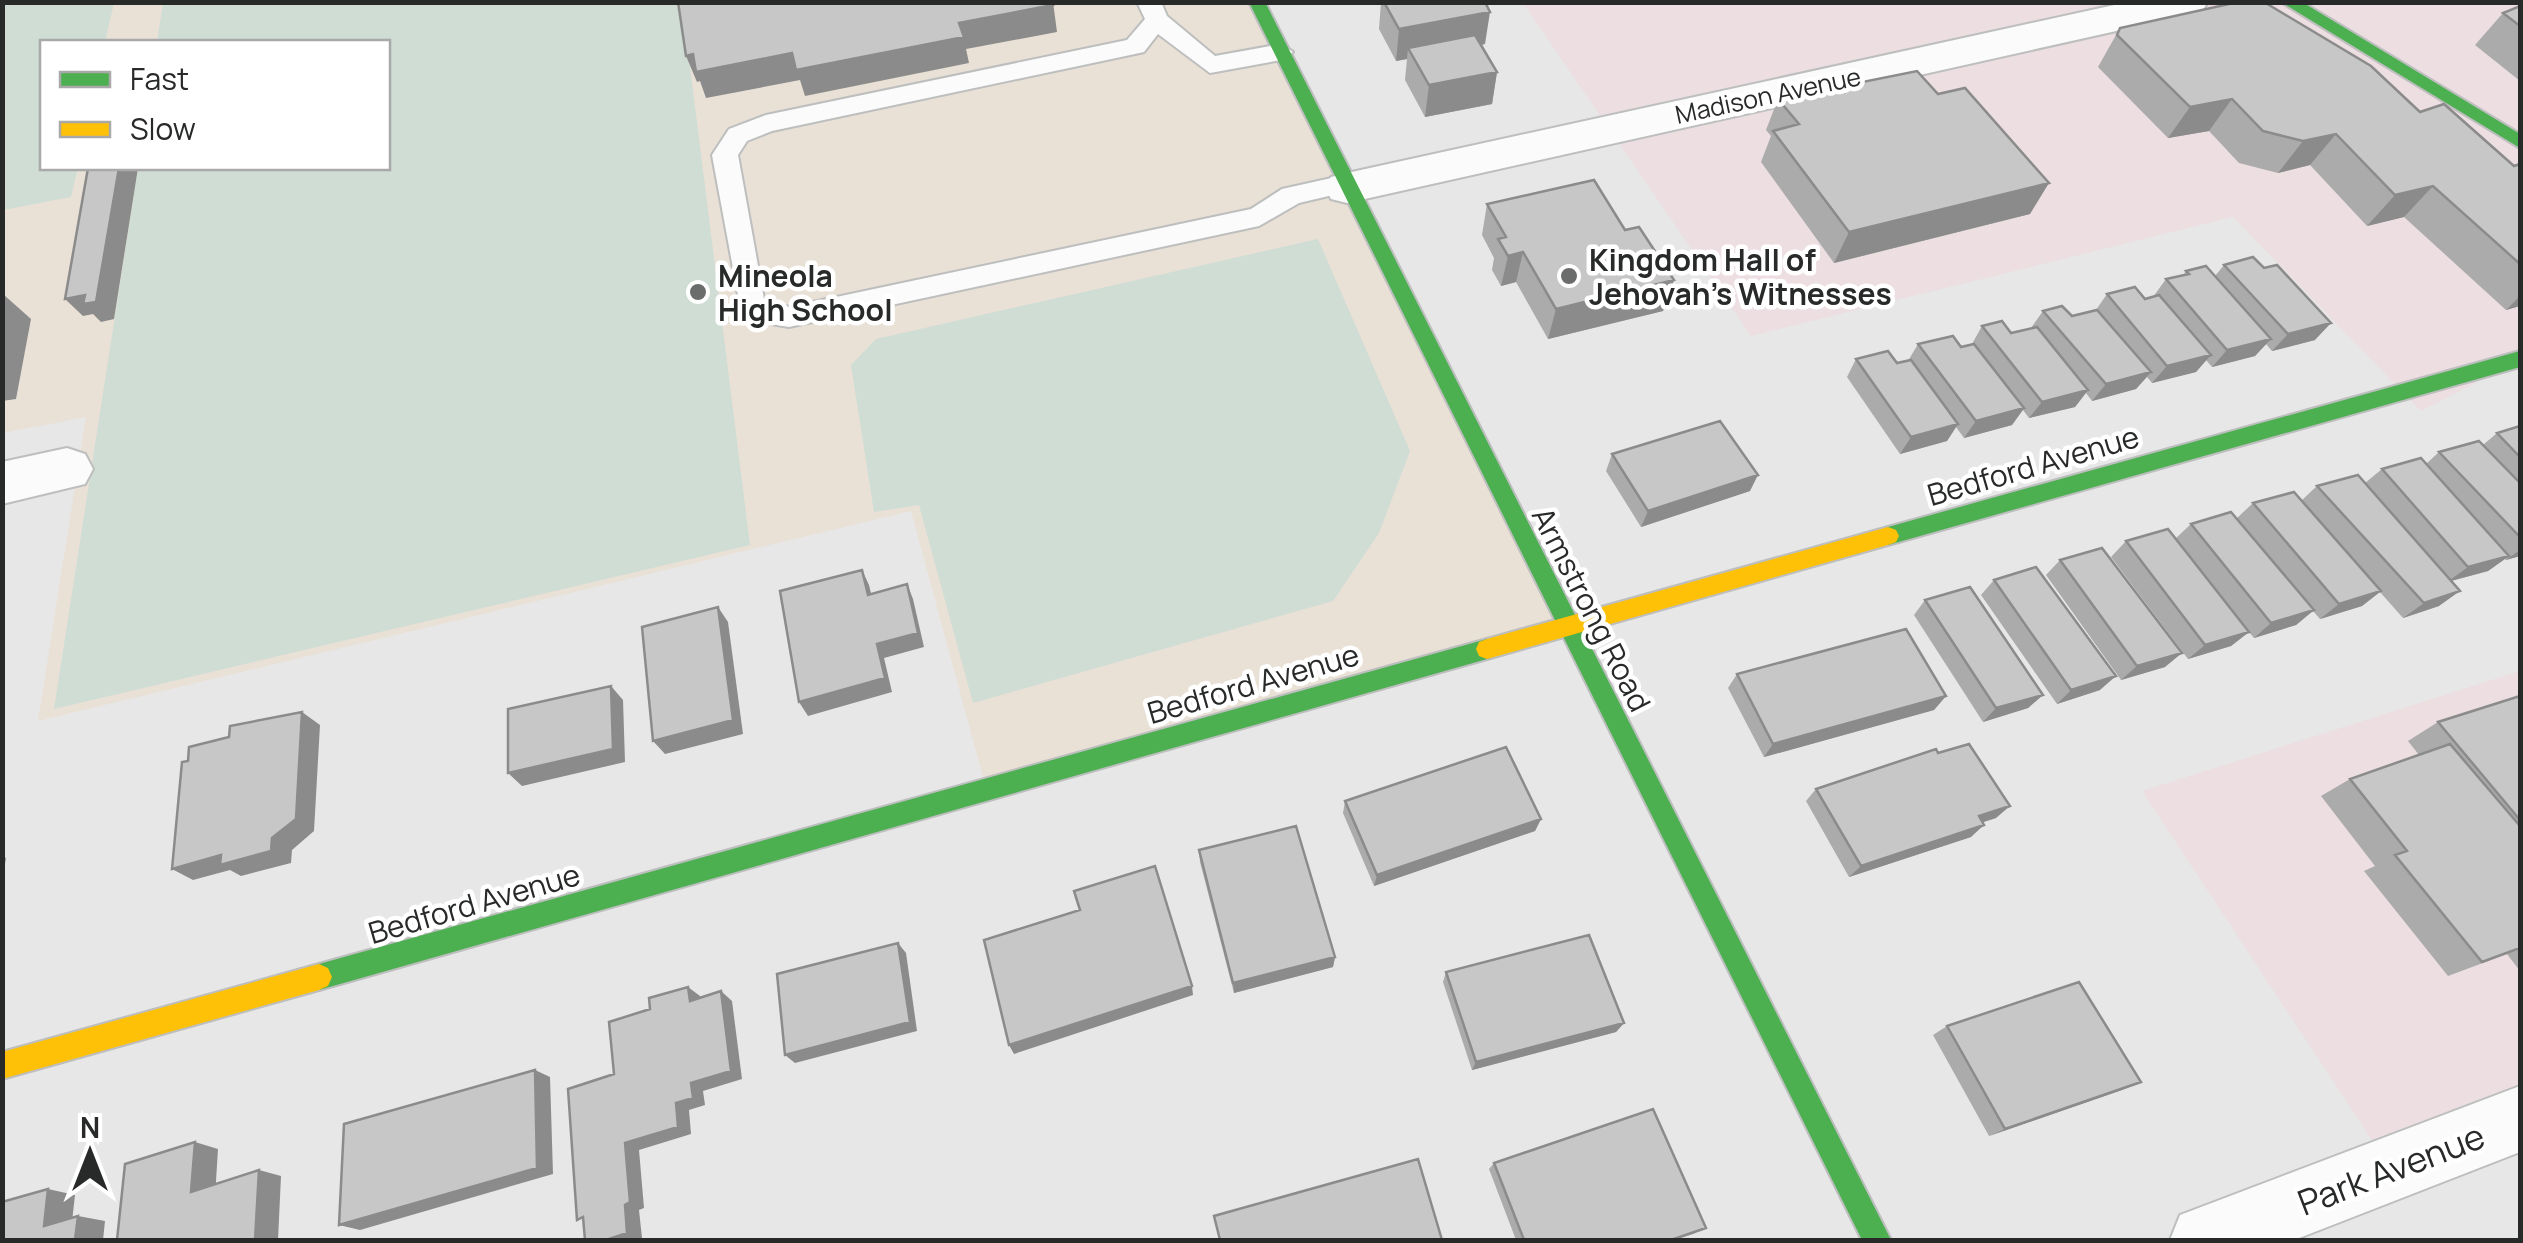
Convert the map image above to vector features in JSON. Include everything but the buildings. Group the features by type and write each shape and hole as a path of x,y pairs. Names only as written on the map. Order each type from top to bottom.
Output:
{"street":[{"name":"Armstrong Road","path":"1257,2 1877,1240"},
{"name":"Madison Avenue","path":"1346,186 2188,2"},
{"path":"2290,2 2520,142"},
{"name":"Bedford Avenue","path":"2,1066 2520,359"},
{"path":"2,483 67,468"},
{"name":"Park Avenue","path":"2205,1240 2520,1118"}],"lane":[{"path":"1281,52 1210,65 1154,11 1135,46 766,124 738,136 726,155 751,304 764,314 789,318 1259,217 1291,196 1346,186"}],"shaded area":[{"path":"3,2 114,3 105,40 40,40 40,170 78,170 71,197 3,210"},
{"name":"Mineola High School","path":"2,3 1253,3 1555,623 984,781 911,511 38,721 86,417 3,433"},
{"path":"163,3 682,3 750,545 54,709 138,170 390,170 390,40 157,40"},
{"path":"1523,3 2520,3 2520,360 2421,411 2233,217 1751,336"},
{"path":"1318,239 1410,451 1379,533 1333,601 973,703 919,505 874,512 851,365 876,339"},
{"path":"2520,671 2520,1119 2391,1169 2142,791"}],"traffic: fast":[{"path":"1257,2 1877,1240"},
{"path":"2289,2 2520,142"},
{"path":"1888,536 2520,359"},
{"path":"319,977 1487,649"}],"traffic: slow":[{"path":"1487,649 1888,536"},
{"path":"2,1066 319,977"}],"place":[{"name":"Kingdom Hall of Jehovah’s Witnesses","path":"1569,276"},
{"name":"Mineola High School","path":"698,292"}]}
